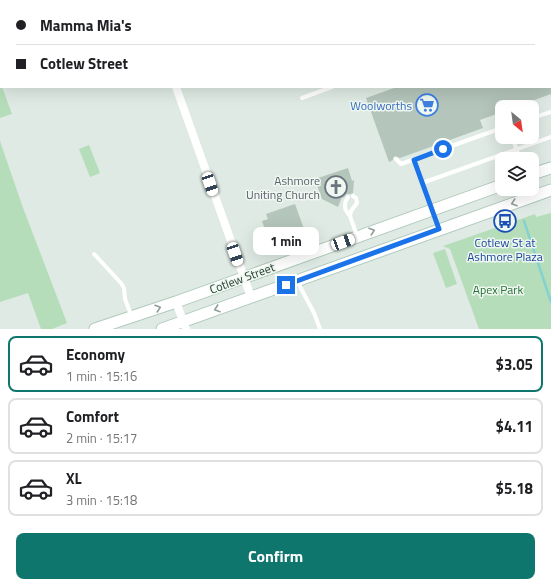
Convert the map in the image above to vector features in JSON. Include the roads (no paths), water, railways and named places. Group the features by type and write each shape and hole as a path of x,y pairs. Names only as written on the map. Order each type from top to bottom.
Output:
{"main road":[{"path":"539,172 551,168"},
{"name":"Cotlew Street","path":"95,329 176,302 495,188"},
{"name":"Cotlew Street","path":"162,329 185,325 251,297 551,190"}],"street":[{"path":"176,88 251,297"},
{"path":"176,302 185,325"}],"lane":[{"path":"302,98 329,88"},
{"path":"539,116 551,112"},
{"path":"396,159 401,164 495,131"},
{"path":"422,183 551,137"},
{"path":"515,144 518,152"},
{"path":"414,160 439,229"},
{"path":"350,216 351,211 357,203 356,198 350,197 344,206 350,216 357,237"},
{"path":"94,254 124,288 125,299 131,317"},
{"path":"297,281 316,317 320,329"}],"waterway":[{"path":"524,221 551,302"}],"place":[{"name":"Woolworths","path":"427,105"},
{"name":"Ashmore Uniting Church","path":"336,187"},
{"name":"Cotlew St at Ashmore Plaza","path":"505,221"}],"park label":[{"name":"Apex Park","path":"498,289"}]}
